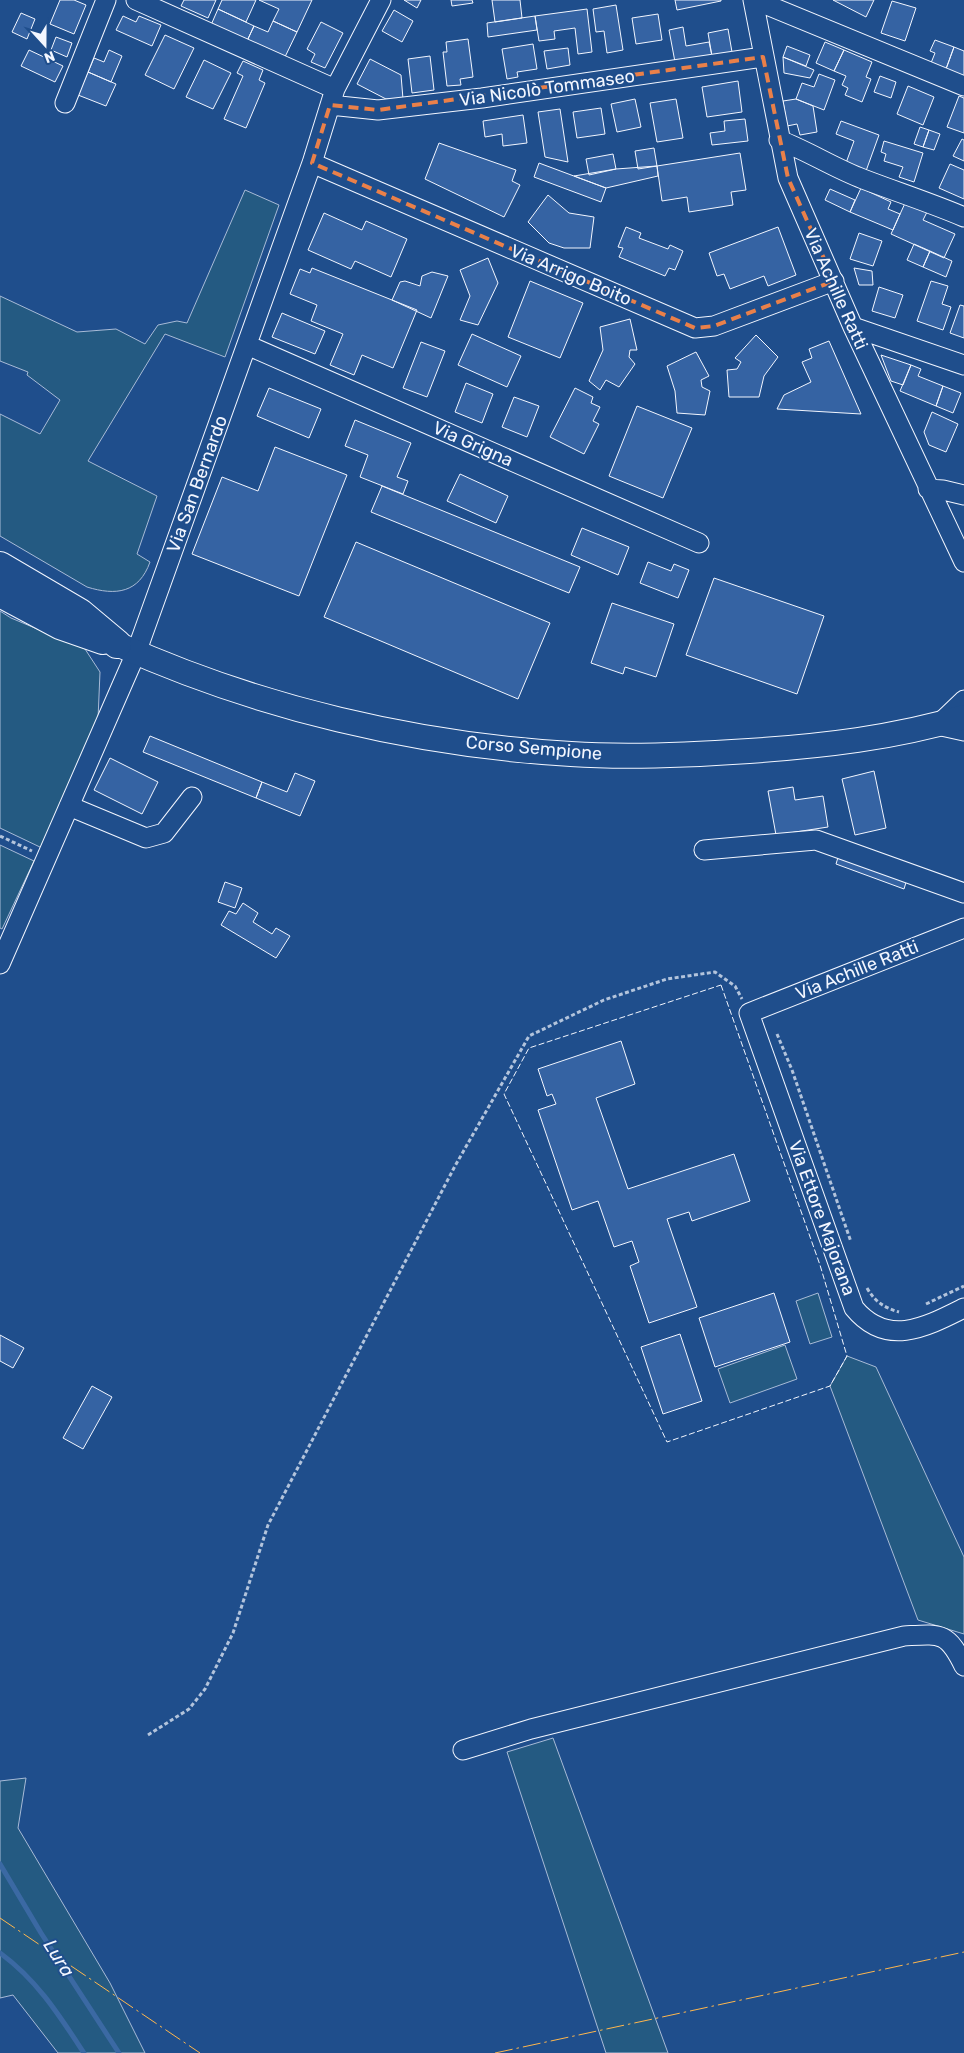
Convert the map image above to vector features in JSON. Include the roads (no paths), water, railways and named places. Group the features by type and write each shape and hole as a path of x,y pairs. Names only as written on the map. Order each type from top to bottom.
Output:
{"highway":[{"name":"Corso Sempione","path":"0,566 80,613 126,648"},
{"name":"Corso Sempione","path":"0,593 60,625 126,648"}],"main road":[{"name":"Corso Sempione","path":"126,648 196,678 283,705 408,733 481,745 572,754 676,754 777,749 856,741 964,718"}],"street":[{"path":"65,103 106,0"},
{"name":"Via Nicolò Tommaseo","path":"136,0 333,97 378,110 482,98 763,57"},
{"name":"Via San Bernardo","path":"0,964 69,806 126,648 247,345 312,163 333,97 381,0"},
{"path":"754,0 964,86"},
{"name":"Via Achille Ratti","path":"754,0 779,140 793,192 853,327 964,562"},
{"path":"779,140 808,151 826,163 862,179 964,217"},
{"name":"Via Arrigo Boito","path":"312,163 695,328 714,326 834,281"},
{"path":"853,327 964,365"},
{"name":"Via Grigna","path":"247,345 698,543"},
{"path":"928,489 964,495"},
{"path":"937,725 964,700"},
{"path":"937,725 964,731"},
{"path":"69,806 146,838 164,833 192,797"},
{"path":"704,850 816,840 964,893"},
{"name":"Via Achille Ratti","path":"757,1010 964,928"},
{"name":"Via Ettore Majorana","path":"757,1010 854,1308 863,1319 877,1327 899,1332 935,1323 964,1308"},
{"path":"463,1750 531,1729 904,1636 930,1634 947,1638 964,1666"}],"waterway":[{"name":"Lura","path":"0,1864 41,1933 119,2053"},
{"path":"0,1953 36,1986 84,2053"}]}
